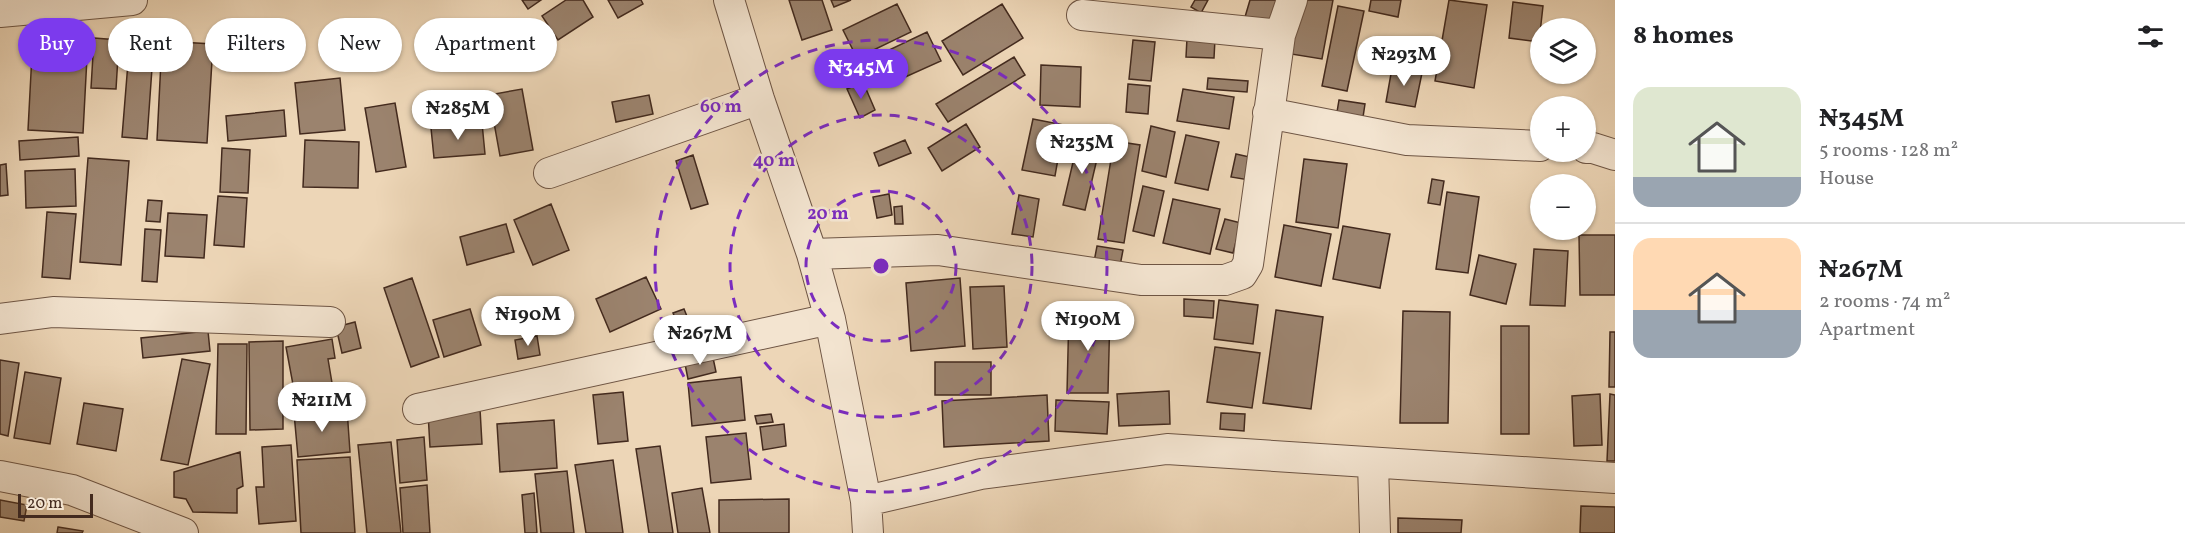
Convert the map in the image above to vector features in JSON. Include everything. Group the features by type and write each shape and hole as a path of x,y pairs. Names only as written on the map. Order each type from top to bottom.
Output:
{"street":[{"path":"0,12 132,0"},
{"path":"729,0 759,99 812,254 830,319 866,501 868,533"},
{"path":"812,254 938,250 1141,280 1225,280 1242,274 1248,264 1280,35 1292,0"},
{"path":"1082,15 1280,35"},
{"path":"549,173 759,99"},
{"path":"1269,113 1407,140 1530,146"},
{"path":"1596,150 1615,155"},
{"path":"0,319 53,312 330,322"},
{"path":"418,409 830,319"},
{"path":"866,501 981,474 1167,449 1615,478"},
{"path":"1372,463 1374,533"},
{"path":"0,476 72,490 183,533"}],"building":[{"path":"522,0 541,0 528,9"},
{"path":"566,0 583,0 593,17 558,40 557,18 543,18 542,16"},
{"path":"608,0 641,0 643,4 618,18"},
{"path":"789,0 822,0 832,30 802,40"},
{"path":"831,0 851,0 834,7"},
{"path":"1195,0 1208,0 1201,13 1191,7"},
{"path":"1250,0 1285,0 1278,26 1245,17"},
{"path":"1301,0 1333,0 1322,59 1291,54"},
{"path":"1371,0 1401,0 1398,17 1369,11"},
{"path":"1449,0 1487,5 1474,88 1435,81"},
{"path":"1513,2 1543,6 1542,18 1530,18 1530,41 1509,38"},
{"path":"897,4 911,32 857,58 843,30"},
{"path":"1002,4 1023,38 963,75 942,41"},
{"path":"1338,6 1364,11 1347,91 1322,86"},
{"path":"927,32 941,61 903,78 889,50"},
{"path":"96,38 108,39 108,72 117,72 116,89 91,88 92,72 96,72"},
{"path":"1187,38 1215,39 1214,58 1186,57"},
{"path":"1133,40 1155,42 1151,81 1129,79"},
{"path":"193,43 205,44 205,72 211,72 207,143 157,140 160,72 193,72"},
{"path":"1014,57 1025,75 948,122 936,104"},
{"path":"1041,65 1081,67 1080,107 1040,105"},
{"path":"1392,68 1422,73 1415,107 1386,102"},
{"path":"31,72 86,72 83,133 28,130"},
{"path":"127,72 152,72 147,139 122,137"},
{"path":"340,78 345,130 300,134 295,83"},
{"path":"1208,78 1248,81 1247,92 1207,89"},
{"path":"863,82 875,110 860,118 847,89"},
{"path":"1128,84 1150,86 1148,114 1126,112"},
{"path":"522,89 533,150 500,156 489,95"},
{"path":"1183,89 1234,97 1229,129 1177,121"},
{"path":"649,95 653,114 616,122 612,102"},
{"path":"1339,100 1365,104 1363,117 1337,112"},
{"path":"395,103 406,167 376,172 365,108"},
{"path":"284,110 286,136 228,141 226,116"},
{"path":"1033,119 1064,125 1055,176 1022,170"},
{"path":"482,123 485,154 434,158 431,128"},
{"path":"966,124 980,147 942,171 928,148"},
{"path":"1151,126 1175,132 1166,177 1142,171"},
{"path":"1186,135 1219,142 1208,190 1175,183"},
{"path":"78,137 79,156 20,160 19,141"},
{"path":"305,140 359,142 358,188 303,187"},
{"path":"905,140 911,153 879,166 874,153"},
{"path":"1078,141 1100,146 1085,210 1063,205"},
{"path":"1114,141 1140,145 1124,243 1098,239"},
{"path":"222,148 250,150 248,193 220,192"},
{"path":"1236,154 1254,158 1249,180 1231,177"},
{"path":"693,155 708,204 691,209 676,161"},
{"path":"88,158 129,161 121,265 80,262"},
{"path":"1304,159 1347,164 1338,228 1296,222"},
{"path":"6,164 8,195 0,196 0,165"},
{"path":"75,169 76,206 26,208 25,171"},
{"path":"1432,179 1444,181 1440,205 1428,203"},
{"path":"1143,186 1164,191 1154,236 1133,231"},
{"path":"1447,192 1479,197 1468,273 1436,269"},
{"path":"889,194 892,215 877,218 873,197"},
{"path":"1019,195 1039,199 1033,237 1012,234"},
{"path":"218,196 247,198 244,247 214,245"},
{"path":"1173,199 1220,209 1210,254 1163,243"},
{"path":"148,200 162,201 160,222 146,221"},
{"path":"551,204 569,250 533,265 514,220"},
{"path":"902,206 903,224 895,224 894,207"},
{"path":"47,212 76,214 70,279 42,277"},
{"path":"168,213 207,215 204,258 165,256"},
{"path":"1225,219 1241,223 1233,253 1216,249"},
{"path":"506,224 514,252 467,265 460,237"},
{"path":"1284,225 1331,234 1321,286 1275,277"},
{"path":"1343,226 1390,234 1380,288 1333,279"},
{"path":"145,229 161,230 157,282 142,281"},
{"path":"1596,235 1615,235 1615,295 1580,295 1579,240 1596,240"},
{"path":"1097,246 1123,250 1120,266 1094,262"},
{"path":"1534,249 1568,251 1565,306 1530,305"},
{"path":"1479,255 1516,264 1506,304 1470,295"},
{"path":"646,277 661,309 610,332 596,299"},
{"path":"412,278 439,357 411,367 384,288"},
{"path":"960,278 965,346 911,351 906,283"},
{"path":"1004,286 1007,347 973,349 970,287"},
{"path":"1184,299 1214,301 1213,318 1184,316"},
{"path":"1219,300 1258,305 1253,344 1214,339"},
{"path":"470,309 481,345 444,357 433,320"},
{"path":"684,309 691,326 680,330 673,313"},
{"path":"1276,310 1323,317 1311,409 1263,403"},
{"path":"1069,311 1110,311 1108,393 1067,393"},
{"path":"1403,311 1450,312 1448,423 1400,423"},
{"path":"355,322 361,348 342,353 336,327"},
{"path":"1501,326 1529,326 1529,434 1501,434"},
{"path":"208,331 210,351 143,358 141,338"},
{"path":"1610,332 1615,332 1615,387 1609,387"},
{"path":"537,336 540,355 518,359 515,340"},
{"path":"332,339 335,358 328,359 332,383 294,390 286,347"},
{"path":"283,341 283,429 250,430 249,342"},
{"path":"218,344 247,344 246,434 216,434"},
{"path":"1215,347 1260,353 1252,408 1207,402"},
{"path":"712,353 716,372 688,379 684,359"},
{"path":"182,359 210,364 188,465 161,460"},
{"path":"0,360 19,363 8,436 0,434"},
{"path":"935,362 991,362 991,395 935,395"},
{"path":"25,372 61,378 50,444 14,438"},
{"path":"741,377 745,420 692,426 688,383"},
{"path":"337,388 338,405 293,408 292,392"},
{"path":"1169,391 1170,424 1119,426 1117,394"},
{"path":"623,392 628,441 598,444 593,395"},
{"path":"1600,394 1602,445 1574,446 1572,396"},
{"path":"1610,394 1615,395 1615,461 1607,461"},
{"path":"1047,395 1049,441 944,447 942,401"},
{"path":"1056,400 1109,402 1107,434 1055,431"},
{"path":"84,403 123,409 116,451 77,444"},
{"path":"347,409 350,452 298,457 294,413"},
{"path":"480,409 482,444 430,447 428,413"},
{"path":"1221,413 1245,414 1244,431 1220,429"},
{"path":"771,414 773,422 757,424 755,416"},
{"path":"554,420 557,468 500,472 497,424"},
{"path":"784,424 786,446 763,450 760,427"},
{"path":"746,433 751,479 711,483 706,437"},
{"path":"424,437 427,480 400,483 397,440"},
{"path":"391,442 401,533 367,533 358,445"},
{"path":"291,445 296,521 259,524 256,487 264,487 262,447"},
{"path":"660,446 673,533 649,533 636,449"},
{"path":"240,452 243,486 237,489 237,513 193,512 186,499 174,497 174,472"},
{"path":"350,457 355,533 301,533 297,460"},
{"path":"613,460 623,533 586,533 575,465"},
{"path":"567,471 574,533 541,533 535,474"},
{"path":"427,485 430,533 403,533 400,488"},
{"path":"702,488 710,533 678,533 672,493"},
{"path":"534,493 537,533 525,533 522,495"},
{"path":"789,499 789,533 719,533 719,500"},
{"path":"0,500 27,505 24,521 0,517"},
{"path":"1581,506 1615,507 1615,533 1580,533"},
{"path":"1398,518 1462,520 1461,533 1398,533"},
{"path":"58,527 83,531 82,533 57,533"}]}
